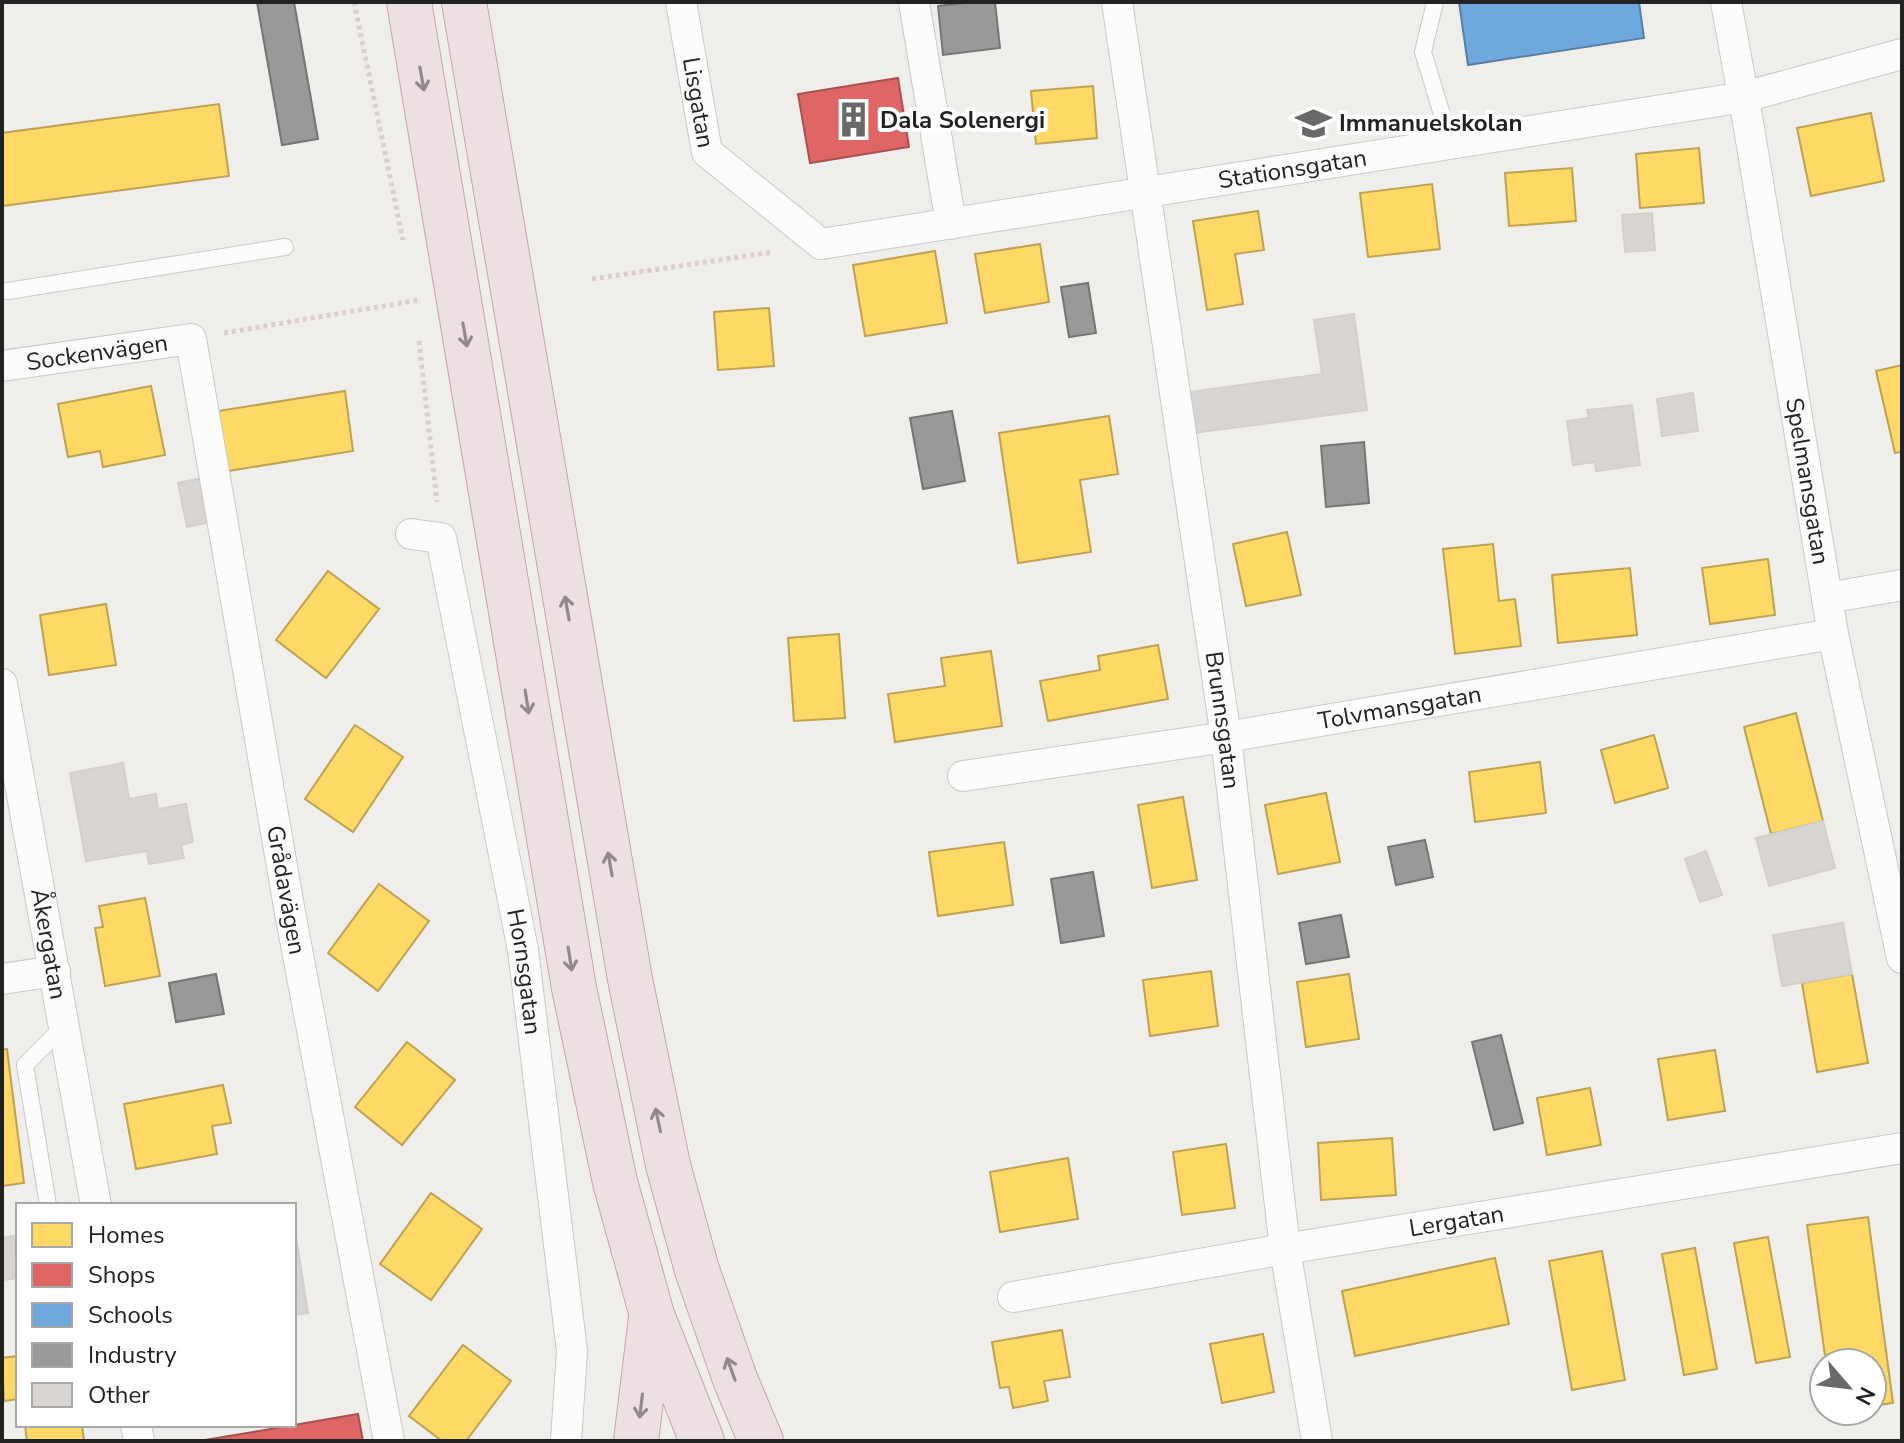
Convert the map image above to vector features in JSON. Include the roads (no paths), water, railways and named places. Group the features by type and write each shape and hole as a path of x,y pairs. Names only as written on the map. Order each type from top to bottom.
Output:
{"highway":[{"path":"409,2 574,988 615,1182 652,1315 702,1441"},
{"path":"464,2 630,979 661,1134 697,1270 735,1379 761,1441"},
{"path":"636,1441 652,1315"}],"street":[{"name":"Lisgatan","path":"681,2 707,152 821,244"},
{"path":"914,2 951,224"},
{"name":"Brunnsgatan","path":"1117,2 1226,737 1285,1249 1317,1441"},
{"name":"Spelmansgatan","path":"1726,2 1833,634 1902,958"},
{"name":"Stationsgatan","path":"821,244 1744,97 1902,54"},
{"name":"Sockenvägen","path":"2,366 191,339"},
{"name":"Grådavägen","path":"191,339 289,907 389,1441"},
{"name":"Hornsgatan","path":"411,534 441,538 523,950 572,1351 566,1441"},
{"path":"1827,598 1902,585"},
{"name":"Tolvmansgatan","path":"963,776 1226,737 1833,634"},
{"name":"Åkergatan","path":"2,684 96,1203"},
{"path":"2,979 55,971"},
{"name":"Lergatan","path":"1013,1297 1902,1148"}],"lane":[{"path":"1435,2 1423,52 1451,144"},
{"path":"8,291 285,247"},
{"path":"48,1203 25,1065 64,1026"}],"place":[{"name":"Dala Solenergi","path":"854,120"},
{"name":"Immanuelskolan","path":"1313,123"}]}
